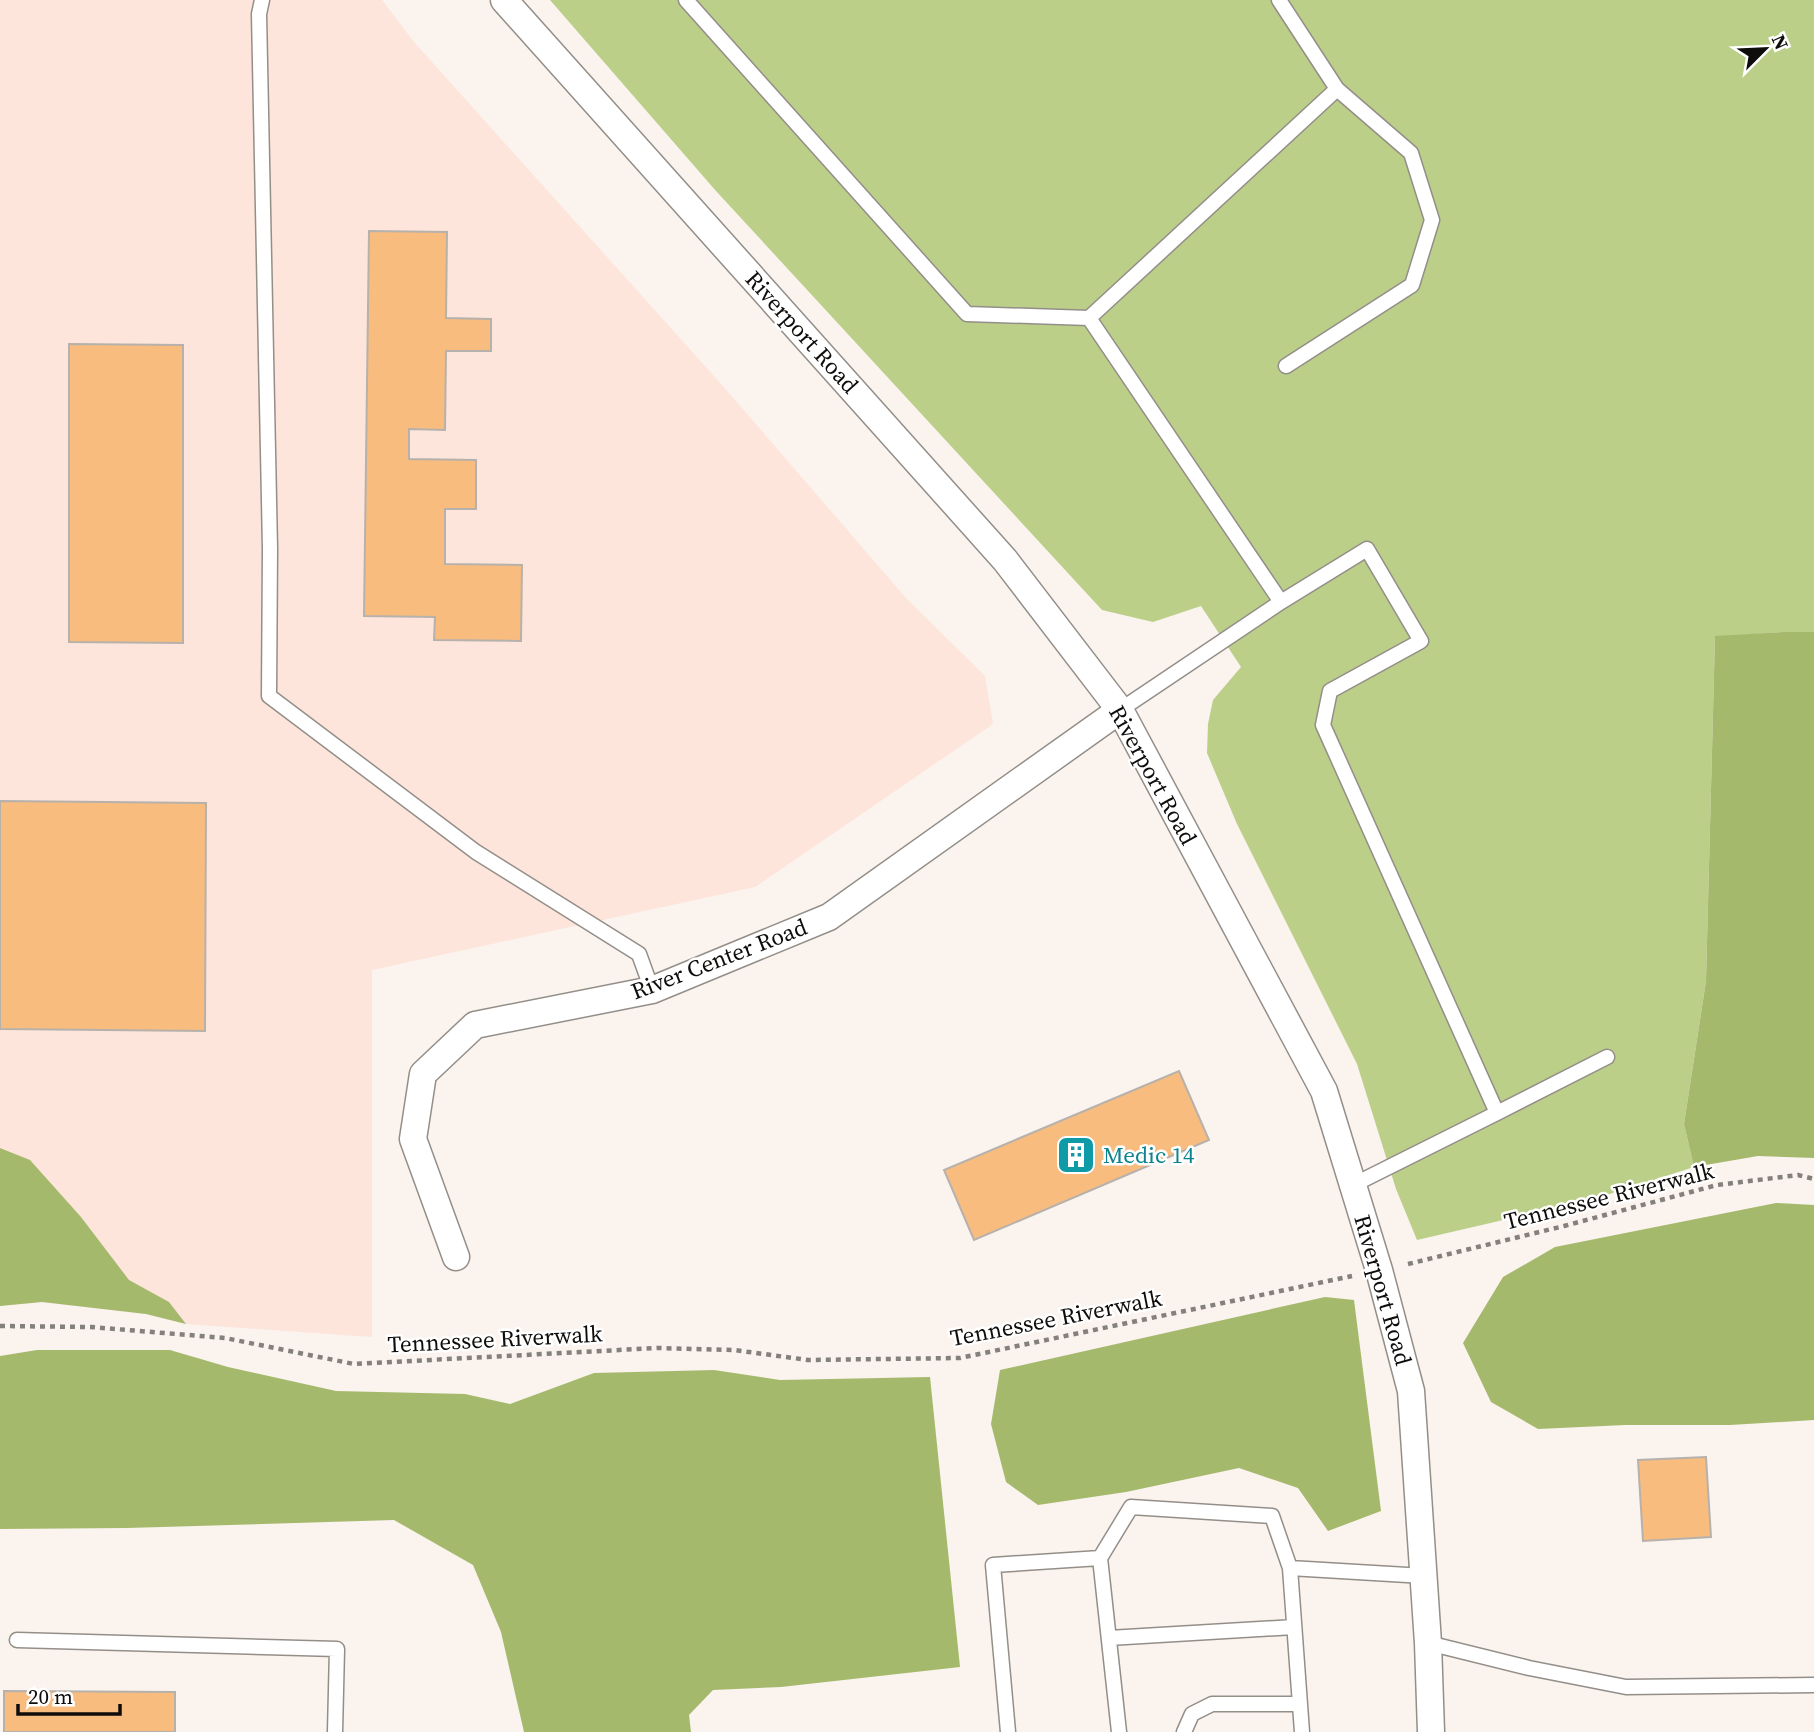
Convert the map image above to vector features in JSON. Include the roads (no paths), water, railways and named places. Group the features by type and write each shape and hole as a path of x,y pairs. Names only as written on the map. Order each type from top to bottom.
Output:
{"street":[{"name":"Riverport Road","path":"504,0 1004,560 1120,710 1324,1091 1379,1270 1411,1391 1428,1643 1431,1732"},
{"name":"River Center Road","path":"456,1257 413,1139 423,1074 475,1025 652,990 829,917 1120,710"}],"lane":[{"path":"262,0 259,13 270,549 269,696 475,852 639,954 652,990"},
{"path":"686,0 967,314 1089,318 1337,89"},
{"path":"1279,0 1337,89 1411,153 1432,220 1412,285 1286,366"},
{"path":"1089,318 1281,602"},
{"path":"1120,710 1281,602 1367,549 1422,641 1330,691 1323,724 1497,1113"},
{"path":"1353,1185 1607,1057"},
{"path":"1119,1732 1100,1558 1131,1507 1272,1516 1290,1568 1302,1732"},
{"path":"1009,1732 993,1564 1100,1558"},
{"path":"1290,1568 1424,1576"},
{"path":"1109,1638 1294,1627"},
{"path":"18,1640 337,1649 335,1732"},
{"path":"1428,1643 1529,1668 1626,1687 1814,1685"},
{"path":"1184,1732 1192,1714 1212,1703 1300,1704"}],"place":[{"name":"Medic 14","path":"1076,1155"}]}
